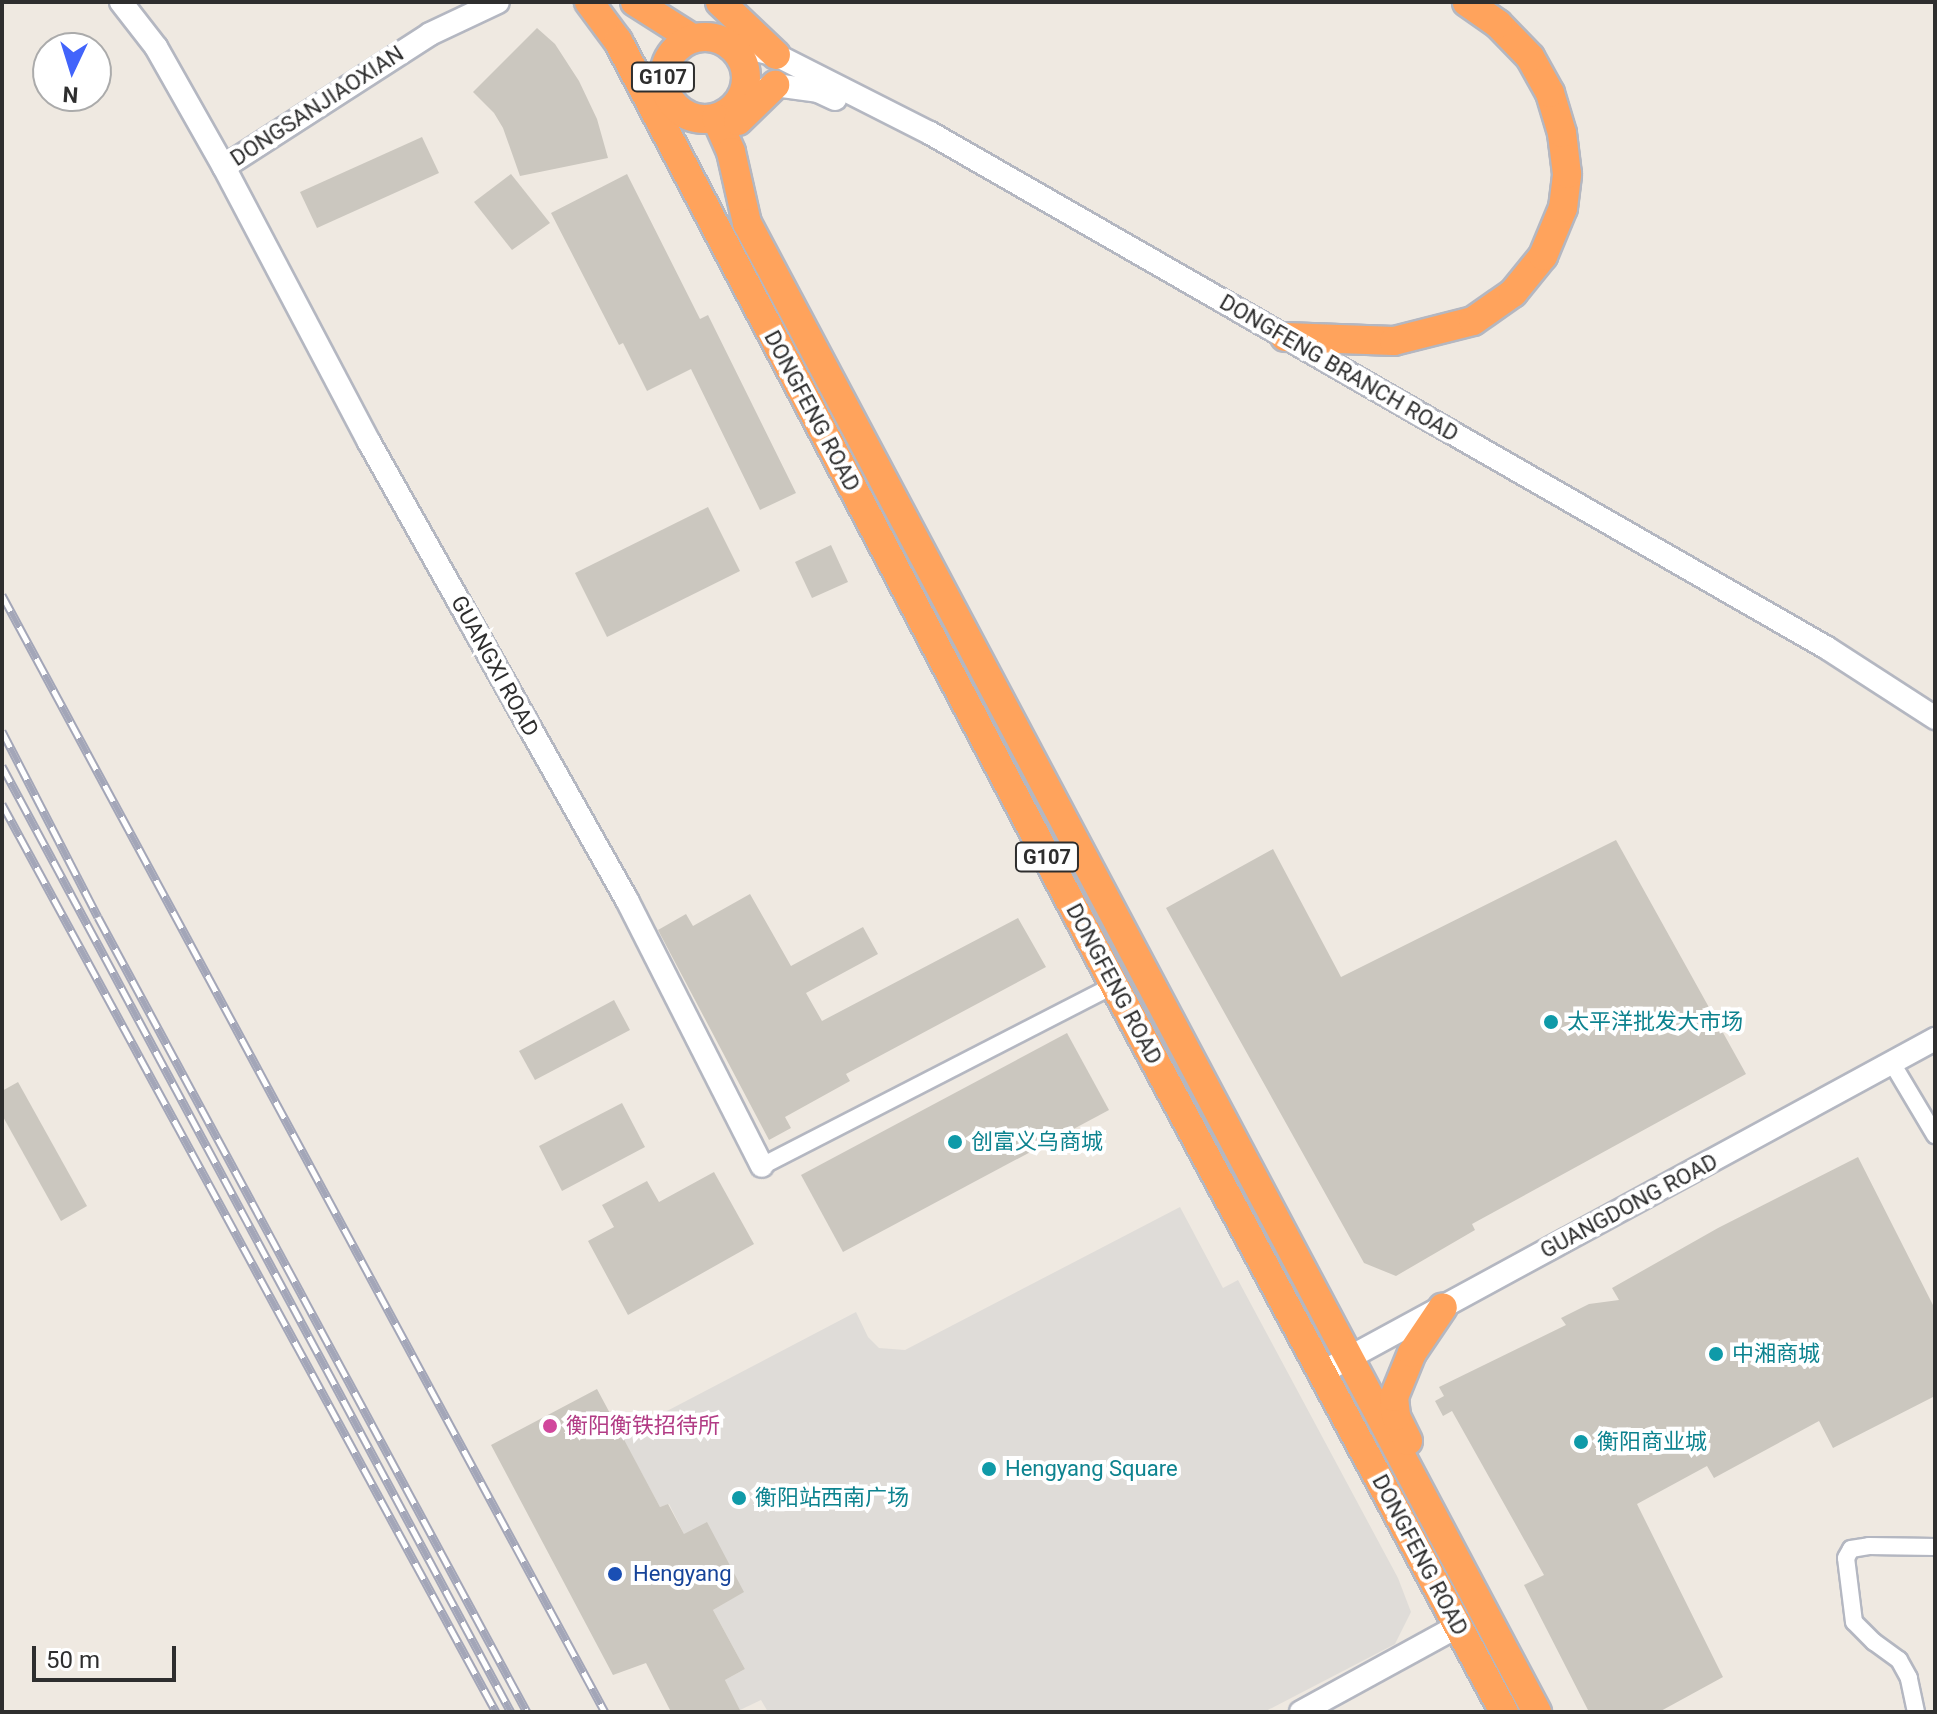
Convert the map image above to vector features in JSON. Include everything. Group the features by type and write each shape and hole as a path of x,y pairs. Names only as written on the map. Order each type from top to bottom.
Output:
{"highway":[{"name":"DONGFENG ROAD","path":"589,2 618,41 1114,985 1335,1366 1486,1617 1537,1712"},
{"name":"G107","path":"635,2 720,23"},
{"path":"674,2 720,23 776,55"},
{"path":"1285,337 1394,341 1436,333 1473,321 1513,293 1543,256 1563,208 1567,174 1562,133 1550,93 1530,57 1498,24 1467,2"},
{"name":"G107","path":"665,132 665,66 670,54 720,23"},
{"path":"720,23 744,65 746,78 727,110"},
{"name":"G107","path":"618,41 665,89 683,113 694,118 727,110"},
{"path":"731,152 734,126 775,85"},
{"name":"DONGFENG ROAD","path":"727,110 731,152 747,223 1335,1366 1458,1626 1504,1712"},
{"path":"1443,1307 1412,1353 1394,1397 1396,1416 1443,1512 1486,1617"}],"main road":[{"name":"DONGSANJIAOXIAN","path":"121,2 156,47 224,167 430,34 498,2"},
{"name":"DONGFENG BRANCH ROAD","path":"776,55 930,133 1827,648 1935,718"},
{"name":"DONGFENG BRANCH ROAD","path":"775,85 818,91 928,141 1823,661 1935,731"},
{"path":"727,110 775,85"},
{"name":"GUANGXI ROAD","path":"224,167 369,442 627,900 762,1166"},
{"name":"GUANGDONG ROAD","path":"1335,1366 1935,1039"},
{"path":"1301,1712 1458,1626"}],"street":[{"path":"762,1166 1114,985"},
{"path":"1892,1063 1935,1135"},
{"path":"1916,1712 1909,1678 1899,1660 1854,1622 1846,1558 1851,1549 1860,1547 1935,1547"}],"shaded area":[{"name":"Hengyang Square","path":"1180,1207 1223,1288 1238,1280 1398,1578 1411,1612 1395,1644 1264,1712 768,1712 761,1700 740,1710 725,1680 745,1669 713,1610 743,1592 684,1534 669,1504 660,1507 621,1435 856,1312 868,1337 879,1348 905,1350"}],"building":[{"path":"537,28 555,44 579,81 597,119 608,158 520,176 503,128 494,113 473,92"},
{"path":"422,137 439,173 317,228 300,192"},
{"path":"511,174 550,223 512,250 474,202"},
{"path":"627,174 700,319 708,315 796,493 760,510 691,369 647,391 623,343 619,345 551,213"},
{"path":"708,507 740,571 607,637 575,573"},
{"path":"831,545 848,582 812,598 795,562"},
{"path":"1616,840 1746,1074 1472,1224 1475,1230 1396,1276 1364,1263 1166,908 1273,849 1341,977"},
{"path":"750,894 791,966 863,927 878,954 806,993 822,1021 1018,918 1046,967 846,1074 850,1081 785,1117 791,1128 769,1140 658,930 686,914 693,926"},
{"path":"614,1000 630,1030 535,1080 519,1051"},
{"name":"创富义乌商城","path":"1067,1033 1109,1110 843,1252 801,1175"},
{"path":"18,1082 87,1206 61,1221 2,1115 2,1091"},
{"path":"622,1103 645,1147 562,1191 539,1146"},
{"path":"1858,1157 1935,1309 1935,1396 1833,1448 1819,1421 1714,1478 1707,1466 1637,1504 1723,1677 1659,1712 1589,1712 1524,1585 1544,1575 1452,1411 1443,1416 1435,1401 1444,1396 1439,1387 1566,1325 1561,1318 1589,1304 1619,1300 1612,1288 1718,1228"},
{"path":"714,1172 754,1244 628,1315 588,1241 614,1227 602,1205 647,1181 659,1202"},
{"path":"597,1389 660,1507 668,1504 684,1534 707,1522 744,1592 713,1610 745,1669 725,1680 741,1712 671,1712 646,1663 613,1675 491,1445"}],"railway":[{"path":"2,595 605,1712"},
{"path":"2,731 98,917 527,1712"},
{"path":"2,766 511,1712"},
{"path":"2,804 496,1712"}],"place":[{"name":"太平洋批发大市场","path":"1551,1022"},
{"name":"创富义乌商城","path":"955,1142"},
{"name":"中湘商城","path":"1716,1354"},
{"name":"衡阳衡铁招待所","path":"550,1426"},
{"name":"衡阳商业城","path":"1581,1442"},
{"name":"Hengyang Square","path":"989,1469"},
{"name":"衡阳站西南广场","path":"739,1498"},
{"name":"Hengyang","path":"615,1574"}]}
